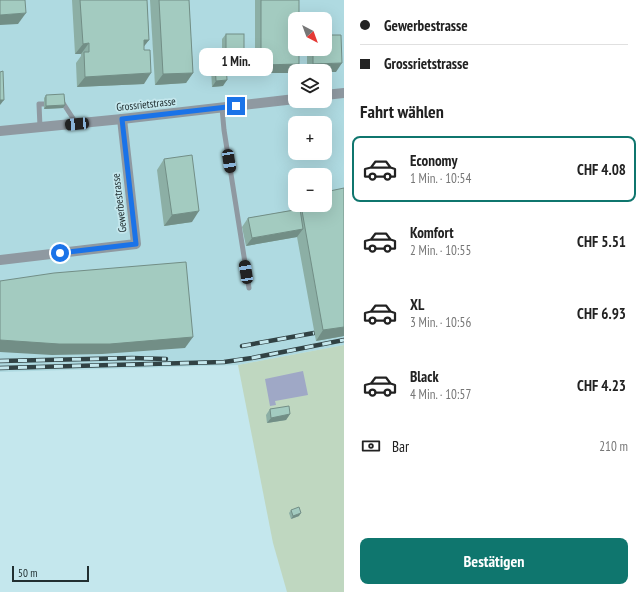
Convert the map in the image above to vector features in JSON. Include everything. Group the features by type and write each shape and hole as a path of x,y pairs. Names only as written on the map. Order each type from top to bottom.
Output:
{"street":[{"path":"332,94 344,93"},
{"name":"Grossrietstrasse","path":"0,132 288,100"},
{"name":"Gewerbestrasse","path":"0,260 136,244 122,119"}],"lane":[{"path":"63,104 64,103 77,124"},
{"path":"40,127 39,104 44,104"},
{"path":"222,108 224,130 249,288"}],"shaded area":[{"path":"0,0 344,0 344,345 238,365 0,372"},
{"path":"303,371 308,395 275,401 276,405 270,406 265,379"}],"green space":[{"path":"344,345 344,592 287,592 273,543 238,365"}],"building":[{"path":"0,0 25,0 26,13 0,15"},
{"path":"80,0 147,0 149,40 144,40 144,50 150,50 151,73 85,77 84,52 89,52 89,43 83,44"},
{"path":"159,0 189,0 193,73 163,74"},
{"path":"261,0 299,0 299,12 288,12 288,56 299,56 299,64 261,65"},
{"path":"226,34 244,34 244,54 226,54"},
{"path":"332,35 341,35 342,63 313,64 313,56 332,56"},
{"path":"226,62 227,80 216,81 215,63"},
{"path":"3,71 4,100 0,100 0,72"},
{"path":"64,94 65,105 46,106 46,95"},
{"path":"192,155 199,211 172,215 164,159"},
{"path":"344,188 344,327 323,330 302,212 332,212 332,191"},
{"path":"288,211 300,212 303,229 252,238 248,218"},
{"path":"186,262 193,337 110,344 59,344 0,340 0,281 54,273"},
{"path":"289,406 290,414 271,418 270,409"},
{"path":"299,507 301,513 293,516 291,510"}],"railway":[{"path":"242,346 314,333"},
{"path":"0,368 224,362 344,340"},
{"path":"0,361 132,358 166,359"}],"route":[{"path":"60,253 136,244 122,119 236,106"}]}
